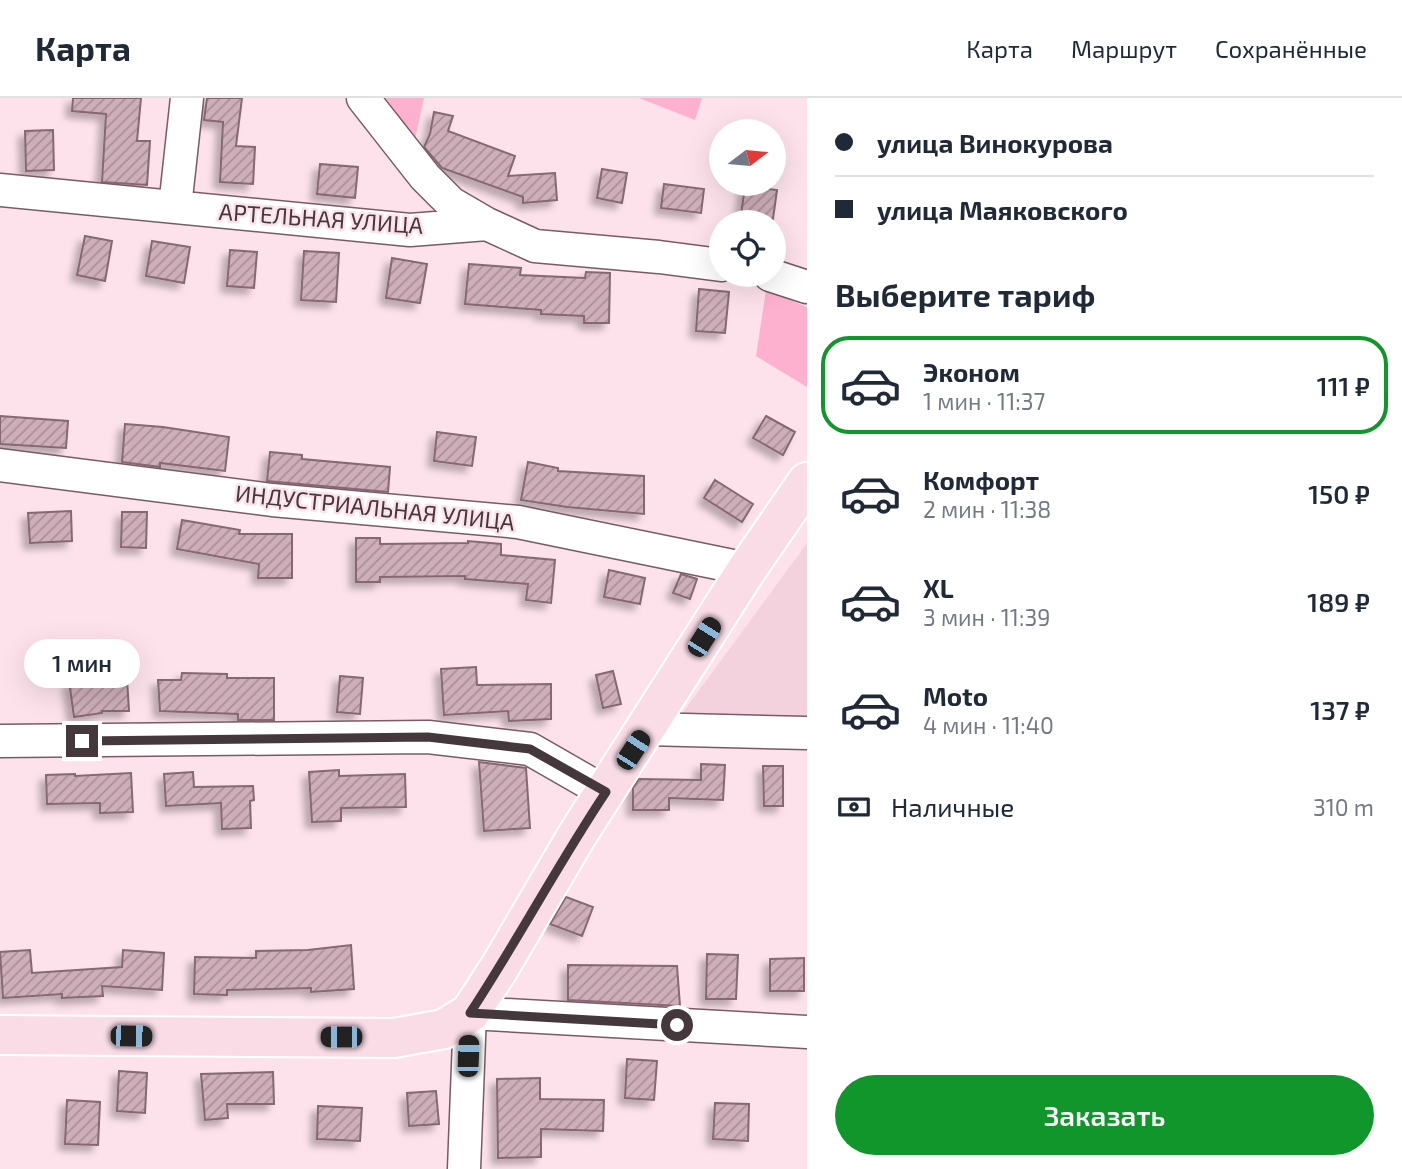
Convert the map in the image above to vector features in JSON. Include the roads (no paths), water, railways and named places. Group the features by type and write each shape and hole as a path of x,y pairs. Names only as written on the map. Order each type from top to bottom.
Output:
{"main road":[{"path":"0,1035 394,1038 444,1030 470,1013 576,837 747,569 807,482"}],"street":[{"path":"175,208 187,98"},
{"path":"363,98 425,177 451,203 487,224"},
{"name":"АРТЕЛЬНАЯ УЛИЦА","path":"0,190 410,230 487,224 535,246 709,263"},
{"path":"786,280 807,287"},
{"name":"ИНДУСТРИАЛЬНАЯ УЛИЦА","path":"0,465 272,500 518,522 747,569"},
{"path":"646,729 807,733"},
{"path":"0,741 428,737 530,749 606,792"},
{"path":"464,1169 470,1013 807,1032"}]}
